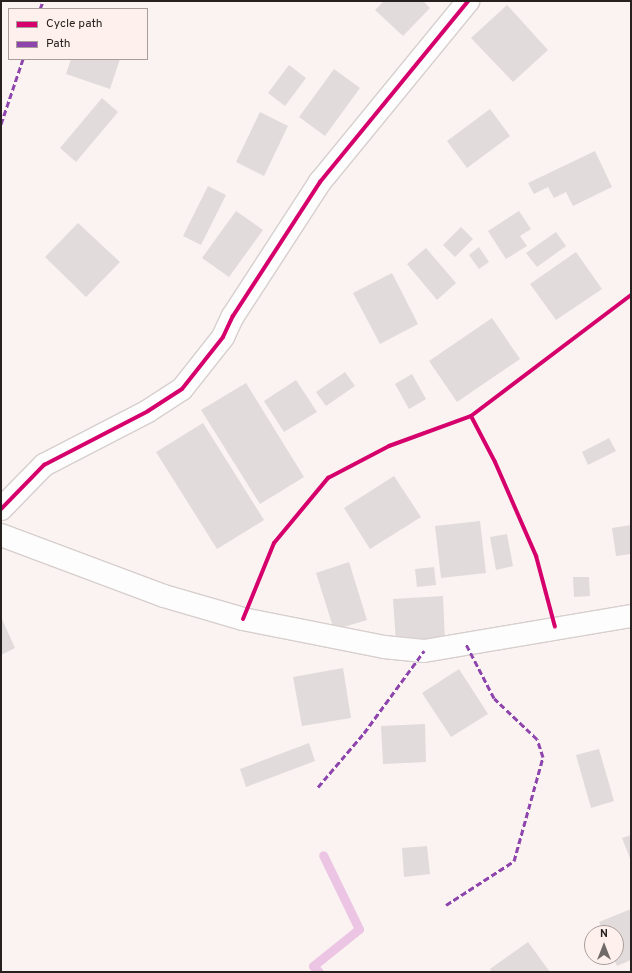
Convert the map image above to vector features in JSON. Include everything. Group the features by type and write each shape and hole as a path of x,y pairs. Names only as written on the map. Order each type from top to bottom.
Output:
{"street":[{"path":"1,509 44,465 128,422 182,389 223,337 233,316 320,182 468,1"},
{"path":"1,535 164,596 243,620 384,647 424,651 631,616"}],"building":[{"path":"384,1 423,1 430,8 403,36 375,10"},
{"path":"507,5 548,50 513,82 471,38"},
{"path":"71,60 120,60 110,89 66,74"},
{"path":"289,65 306,78 285,106 268,93"},
{"path":"334,69 360,88 325,136 299,117"},
{"path":"102,98 118,112 76,162 60,148"},
{"path":"490,109 510,136 467,168 447,141"},
{"path":"260,112 288,126 264,176 236,162"},
{"path":"595,151 612,187 573,206 566,192 554,198 548,187 534,194 528,183"},
{"path":"208,186 226,195 201,245 183,236"},
{"path":"236,211 263,230 229,277 202,258"},
{"path":"519,211 531,229 520,236 527,246 506,259 488,231"},
{"path":"78,223 120,262 86,297 45,257"},
{"path":"461,227 473,239 455,257 443,245"},
{"path":"556,232 566,246 537,267 526,253"},
{"path":"479,247 489,262 479,269 469,255"},
{"path":"426,248 456,283 437,300 407,264"},
{"path":"576,252 602,289 556,320 530,284"},
{"path":"392,273 418,324 380,344 353,293"},
{"path":"492,318 520,359 457,402 429,361"},
{"path":"345,372 355,386 326,406 316,392"},
{"path":"412,374 426,399 409,409 395,384"},
{"path":"296,380 317,412 284,432 264,401"},
{"path":"246,383 304,477 260,504 201,410"},
{"path":"203,423 264,520 217,549 156,452"},
{"path":"609,438 616,451 588,465 582,452"},
{"path":"394,476 421,517 370,549 344,508"},
{"path":"480,521 486,573 441,578 435,526"},
{"path":"631,525 631,554 616,556 612,528"},
{"path":"507,534 513,566 496,570 490,537"},
{"path":"349,562 367,620 334,630 316,573"},
{"path":"434,567 436,585 417,587 415,569"},
{"path":"573,577 589,577 590,596 574,597"},
{"path":"443,596 445,641 396,643 393,599"},
{"path":"1,617 15,648 1,655"},
{"path":"343,668 351,718 302,726 293,677"},
{"path":"459,669 488,714 451,737 422,693"},
{"path":"425,724 426,762 383,764 381,726"},
{"path":"309,743 315,761 246,787 240,769"},
{"path":"599,749 614,801 591,808 576,755"},
{"path":"631,835 631,861 622,838"},
{"path":"427,846 430,874 404,877 402,848"},
{"path":"631,909 631,960 624,963 624,925 600,925 599,922"},
{"path":"528,942 550,972 491,972 490,969"}],"waterway":[{"path":"319,972 313,966 359,929 323,855"}],"marked path":[{"path":"40,8 43,1"},
{"path":"1,124 23,60"},
{"path":"446,905 514,861 543,757 537,739 494,698 466,644"},
{"path":"318,787 364,733 424,651"}],"cycle path":[{"path":"1,509 44,465 148,411 182,389 223,337 233,316 320,182 468,1"},
{"path":"243,619 274,543 328,478 389,446 471,416 631,295"},
{"path":"471,416 495,462 536,556 555,627"}]}
